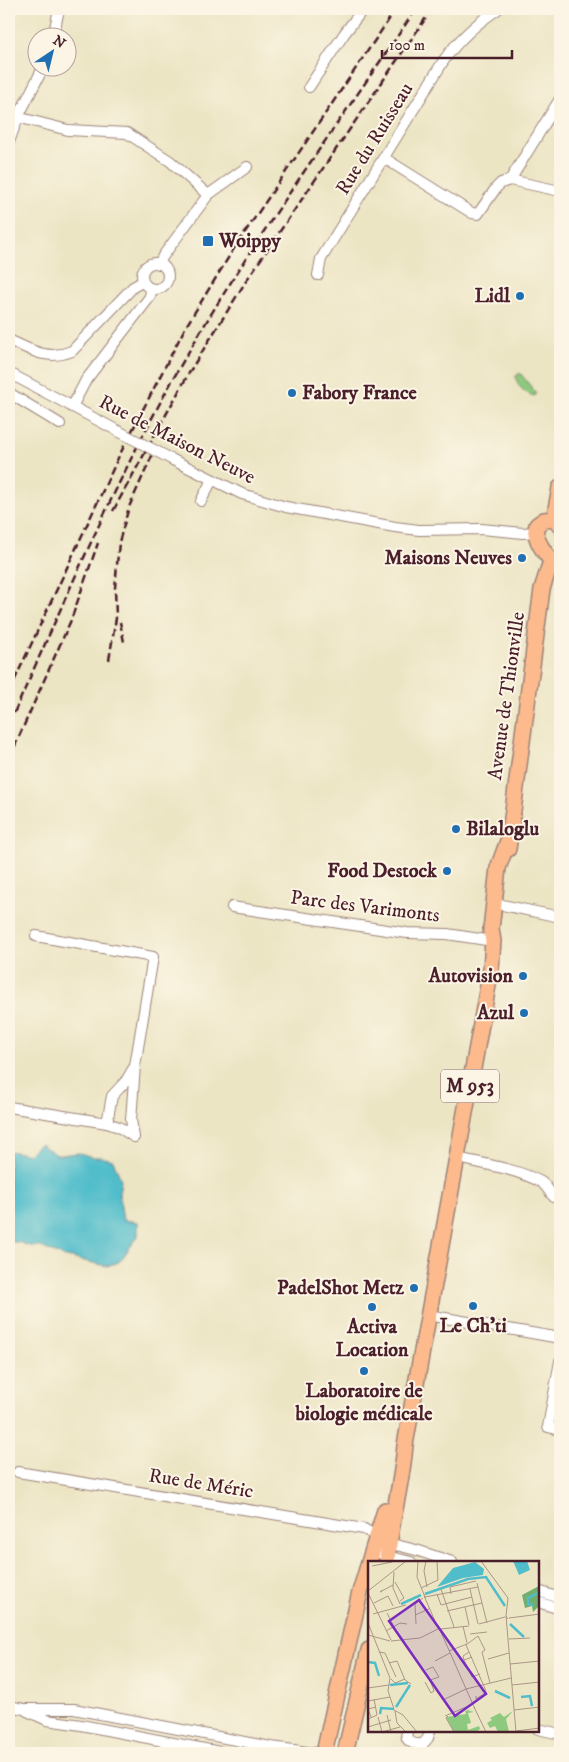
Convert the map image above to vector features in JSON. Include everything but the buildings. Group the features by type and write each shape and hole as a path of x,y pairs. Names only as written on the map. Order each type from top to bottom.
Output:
{"main road":[{"path":"555,563 535,532 537,525 544,520 557,522 560,488"},
{"name":"Avenue de Thionville","path":"386,1553 404,1464 405,1445 458,1158 490,969 494,941 490,929 498,904 498,868 509,838 542,589 555,563"},
{"name":"Avenue de Thionville","path":"324,1753 360,1592 368,1580"},
{"path":"345,1753 368,1654"}],"street":[{"path":"55,28 59,9"},
{"path":"310,87 344,34 363,9"},
{"name":"Rue du Ruisseau","path":"318,275 321,259 444,60 466,34 498,9"},
{"path":"9,142 14,116 37,78"},
{"path":"510,180 560,99"},
{"path":"14,116 68,130 126,133 170,162 208,194"},
{"path":"384,158 472,213 478,214 496,188 501,183 510,180 560,191"},
{"path":"159,264 208,194 247,167"},
{"path":"152,263 159,264 167,271 168,280 161,288 152,290 142,282 141,274 145,267 152,263"},
{"path":"9,340 37,353 51,356 72,352 133,287 142,282"},
{"path":"72,407 86,380 149,298 152,290"},
{"name":"Rue de Maison Neuve","path":"9,372 212,480 242,494 271,503 419,530 481,529 523,533 535,532"},
{"path":"9,393 60,424"},
{"path":"201,501 212,480"},
{"path":"498,904 560,917"},
{"name":"Parc des Varimonts","path":"232,907 407,934 446,934 494,941"},
{"path":"9,1107 120,1126 134,1137 131,1120 135,1066 153,957 36,936"},
{"path":"107,1123 112,1096 135,1066"},
{"path":"458,1158 533,1179 546,1186 554,1197 560,1198"},
{"path":"428,1315 560,1338"},
{"path":"560,1361 548,1427 560,1430"},
{"name":"Rue de Méric","path":"18,1472 364,1529 386,1553"},
{"path":"386,1553 416,1550 449,1561"},
{"path":"386,1553 408,1561"},
{"path":"539,1591 560,1598"},
{"path":"539,1602 560,1609"},
{"path":"9,1706 24,1709 74,1709 271,1747 316,1753"},
{"path":"24,1709 47,1720 225,1753"},
{"path":"539,1729 560,1734"},
{"path":"407,1732 409,1742 415,1745 422,1744 428,1738 430,1732"}],"green space":[{"path":"520,373 536,393 534,396 519,386 516,376"}],"water":[{"path":"40,1144 57,1155 80,1153 113,1160 121,1180 119,1194 123,1220 138,1222 138,1236 119,1262 107,1266 62,1256 41,1247 9,1242 9,1151 28,1154"}],"railway":[{"path":"9,692 119,456 185,328 233,250 396,9"},
{"path":"9,724 114,493 185,358 297,181 416,9"},
{"path":"113,511 190,371 248,278 432,9"},
{"path":"109,660 116,618 115,588 119,542 129,507 156,447"},
{"path":"9,759 71,620 98,543"},
{"path":"120,622 124,642"}],"place":[{"name":"Woippy","path":"208,241"},
{"name":"Lidl","path":"520,296"},
{"name":"Fabory France","path":"292,393"},
{"name":"Maisons Neuves","path":"522,558"},
{"name":"Bilaloglu","path":"456,829"},
{"name":"Food Destock","path":"447,871"},
{"name":"Autovision","path":"523,976"},
{"name":"Azul","path":"524,1013"},
{"name":"PadelShot Metz","path":"414,1288"},
{"name":"Le Ch'ti","path":"473,1306"},
{"name":"Activa Location","path":"372,1307"},
{"name":"Laboratoire de biologie médicale","path":"364,1371"}]}
